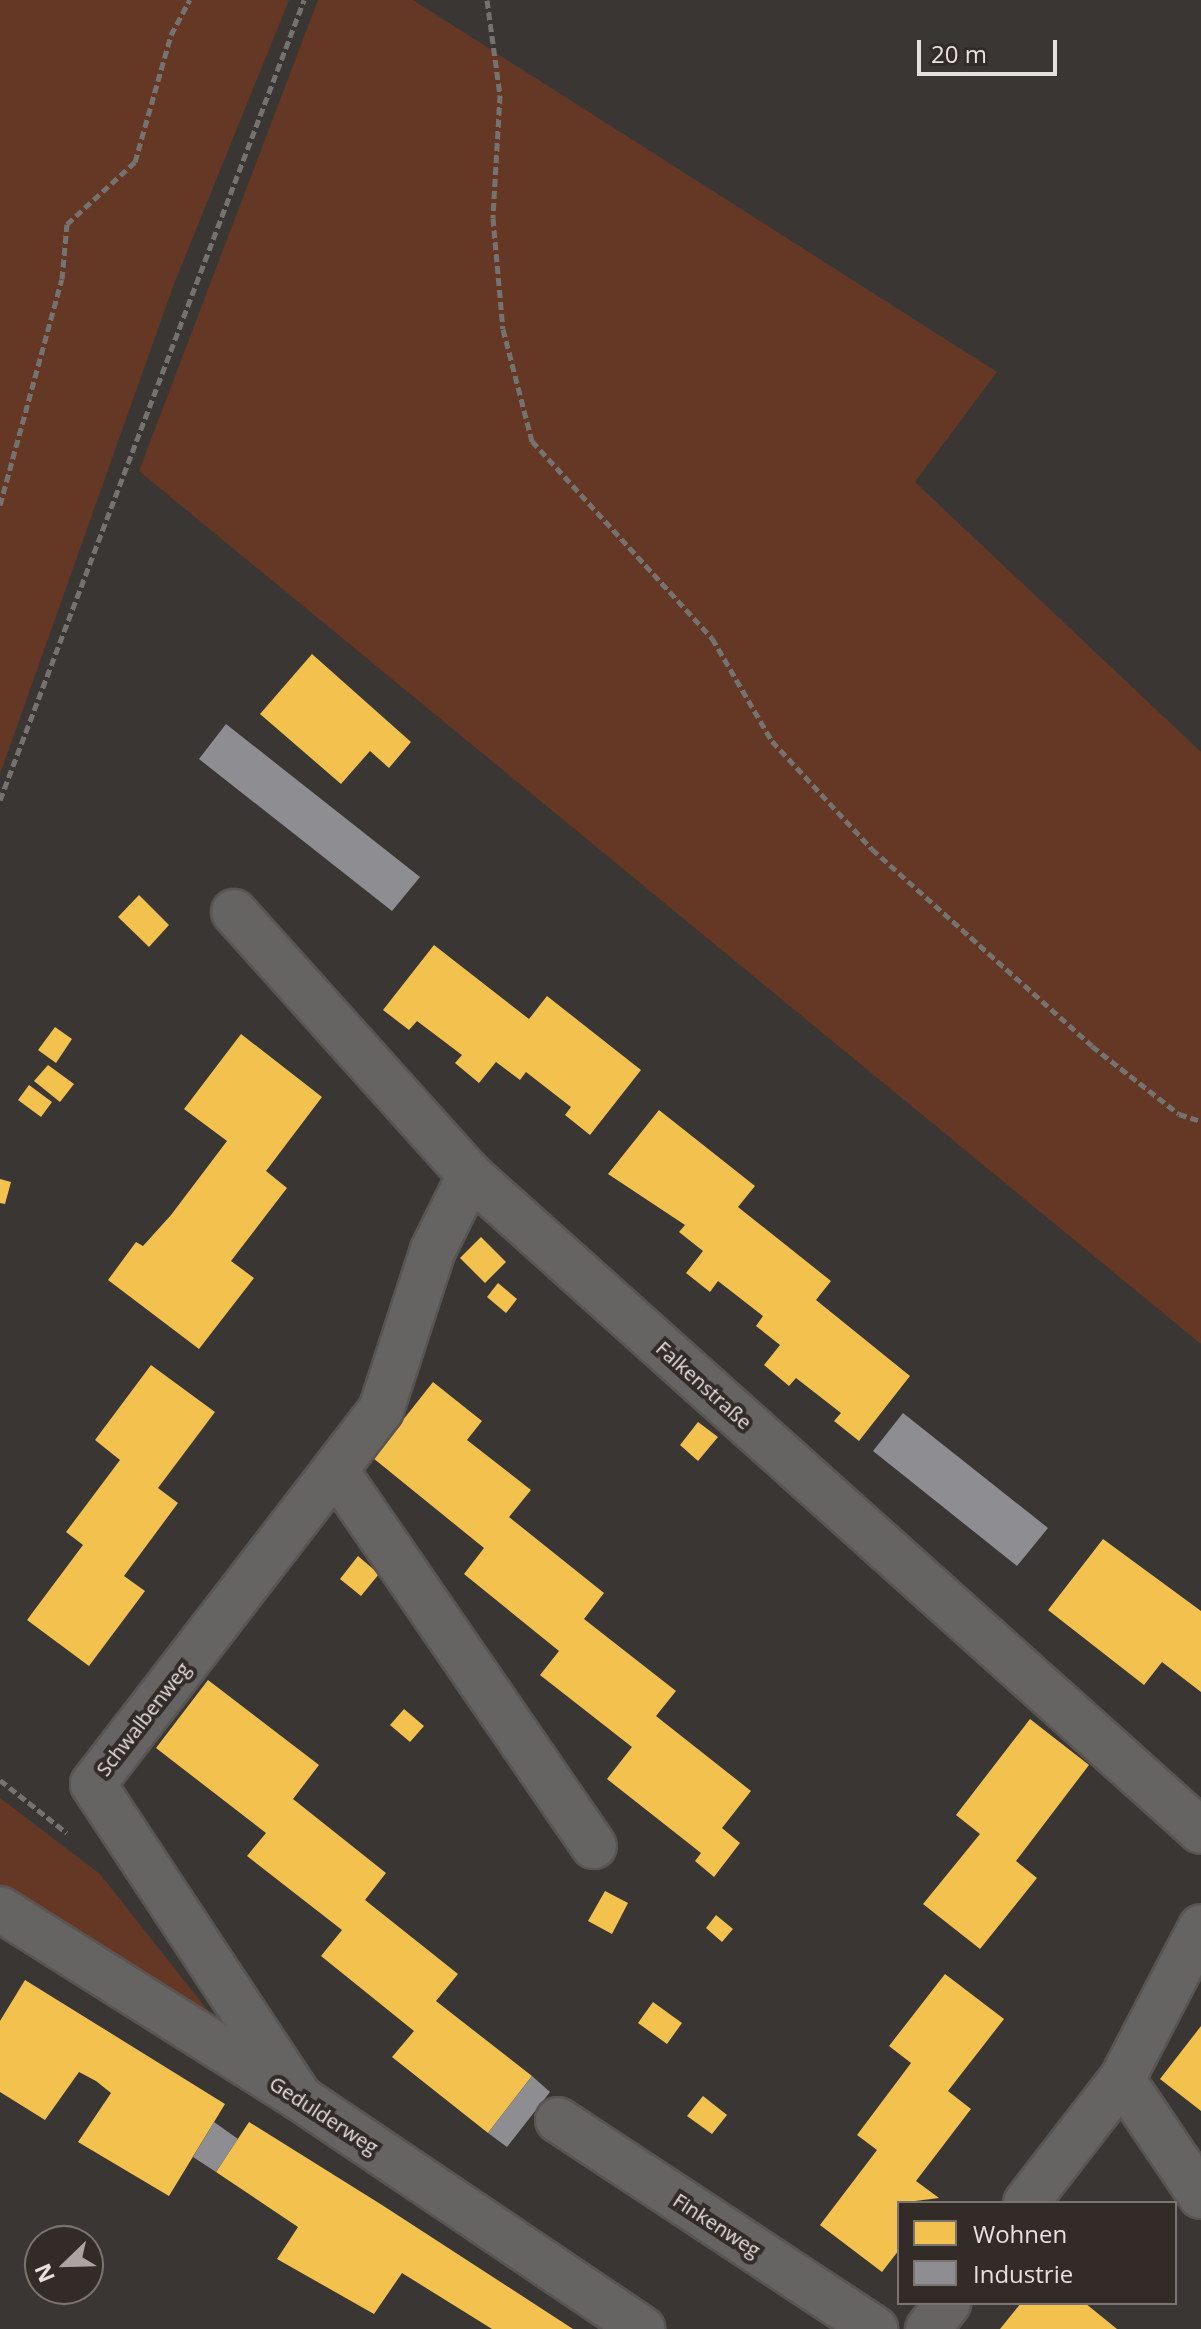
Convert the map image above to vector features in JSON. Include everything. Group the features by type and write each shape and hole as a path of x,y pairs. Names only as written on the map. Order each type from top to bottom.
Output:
{"street":[{"name":"Falkenstraße","path":"234,912 470,1175 1201,1831"},
{"name":"Schwalbenweg","path":"300,2098 93,1784 381,1410 433,1250 470,1175"},
{"path":"336,1471 594,1846"},
{"name":"Gedulderweg","path":"0,1909 300,2098 642,2329"},
{"path":"1028,2201 1122,2079 1201,1927"},
{"path":"1122,2079 1201,2196"},
{"name":"Finkenweg","path":"558,2120 875,2329"},
{"path":"928,2329 946,2305"}],"path":[{"path":"0,505 62,279 67,224 135,162 171,35 190,0"},
{"path":"0,800 304,0"},
{"path":"487,0 500,95 493,218 503,329 532,441 712,638 772,741 872,849 1092,1046 1179,1114 1201,1121"}],"shaded area":[{"path":"0,0 289,0 174,284 0,774"},
{"path":"318,0 413,0 997,372 915,482 1201,752 1201,1344 139,471"},
{"path":"0,1798 100,1874 239,2050 0,1898"}],"building: Wohnen":[{"path":"312,654 411,742 389,768 370,751 341,784 260,714"},
{"path":"139,895 169,925 149,947 118,917"},
{"path":"434,945 529,1019 547,996 641,1070 590,1135 565,1115 571,1107 526,1072 520,1080 496,1062 479,1083 455,1063 462,1055 417,1021 409,1030 383,1010"},
{"path":"55,1027 72,1039 56,1063 38,1050"},
{"path":"241,1034 322,1097 266,1171 287,1188 231,1261 254,1278 199,1349 108,1280 136,1242 143,1246 171,1215 227,1141 184,1109"},
{"path":"48,1065 74,1084 60,1102 34,1081"},
{"path":"29,1085 52,1102 41,1117 18,1100"},
{"path":"659,1110 755,1186 738,1207 831,1281 816,1300 910,1376 859,1441 834,1421 841,1413 796,1378 789,1386 764,1365 780,1345 756,1326 763,1316 718,1281 710,1292 686,1273 703,1251 679,1232 685,1225 608,1174"},
{"path":"0,1179 11,1182 5,1204 0,1203"},
{"path":"481,1237 506,1262 485,1283 460,1258"},
{"path":"498,1283 517,1299 506,1313 487,1297"},
{"path":"151,1365 215,1412 158,1488 178,1503 124,1576 145,1591 89,1666 27,1620 83,1545 66,1532 120,1460 95,1440"},
{"path":"433,1382 482,1421 467,1440 531,1490 509,1517 604,1593 584,1619 676,1691 656,1716 751,1791 722,1828 740,1843 714,1877 695,1861 701,1853 607,1779 632,1747 540,1675 559,1651 464,1574 484,1548 373,1458"},
{"path":"698,1422 718,1437 698,1461 680,1445"},
{"path":"1103,1539 1201,1611 1201,1692 1162,1662 1144,1685 1048,1610"},
{"path":"358,1556 379,1574 361,1596 340,1579"},
{"path":"208,1680 319,1765 293,1799 386,1873 365,1900 458,1974 436,2001 532,2076 488,2133 392,2057 414,2031 321,1956 342,1930 247,1856 266,1833 156,1748"},
{"path":"404,1709 424,1726 410,1742 390,1725"},
{"path":"1030,1719 1089,1765 1016,1861 1037,1878 980,1949 923,1904 980,1834 956,1815"},
{"path":"605,1891 628,1903 612,1934 588,1921"},
{"path":"716,1915 733,1929 722,1942 706,1928"},
{"path":"945,1974 1004,2019 948,2091 971,2109 916,2181 939,2198 897,2201 897,2253 882,2272 820,2225 877,2150 857,2135 911,2063 889,2046"},
{"path":"25,1980 225,2104 169,2196 78,2142 111,2093 96,2081 79,2072 45,2120 0,2092 0,2021"},
{"path":"653,2002 682,2023 667,2044 638,2023"},
{"path":"1201,2026 1201,2111 1160,2079"},
{"path":"703,2096 727,2115 712,2134 687,2116"},
{"path":"249,2122 573,2329 492,2329 402,2273 374,2314 277,2259 298,2227 216,2172"},
{"path":"1019,2305 1087,2305 1117,2329 1000,2329"}],"building: Industrie":[{"path":"226,724 420,877 392,911 199,759"},
{"path":"903,1413 1048,1528 1017,1566 873,1451"},
{"path":"532,2076 550,2092 507,2147 488,2133"},
{"path":"214,2122 238,2139 216,2172 193,2157"}]}
